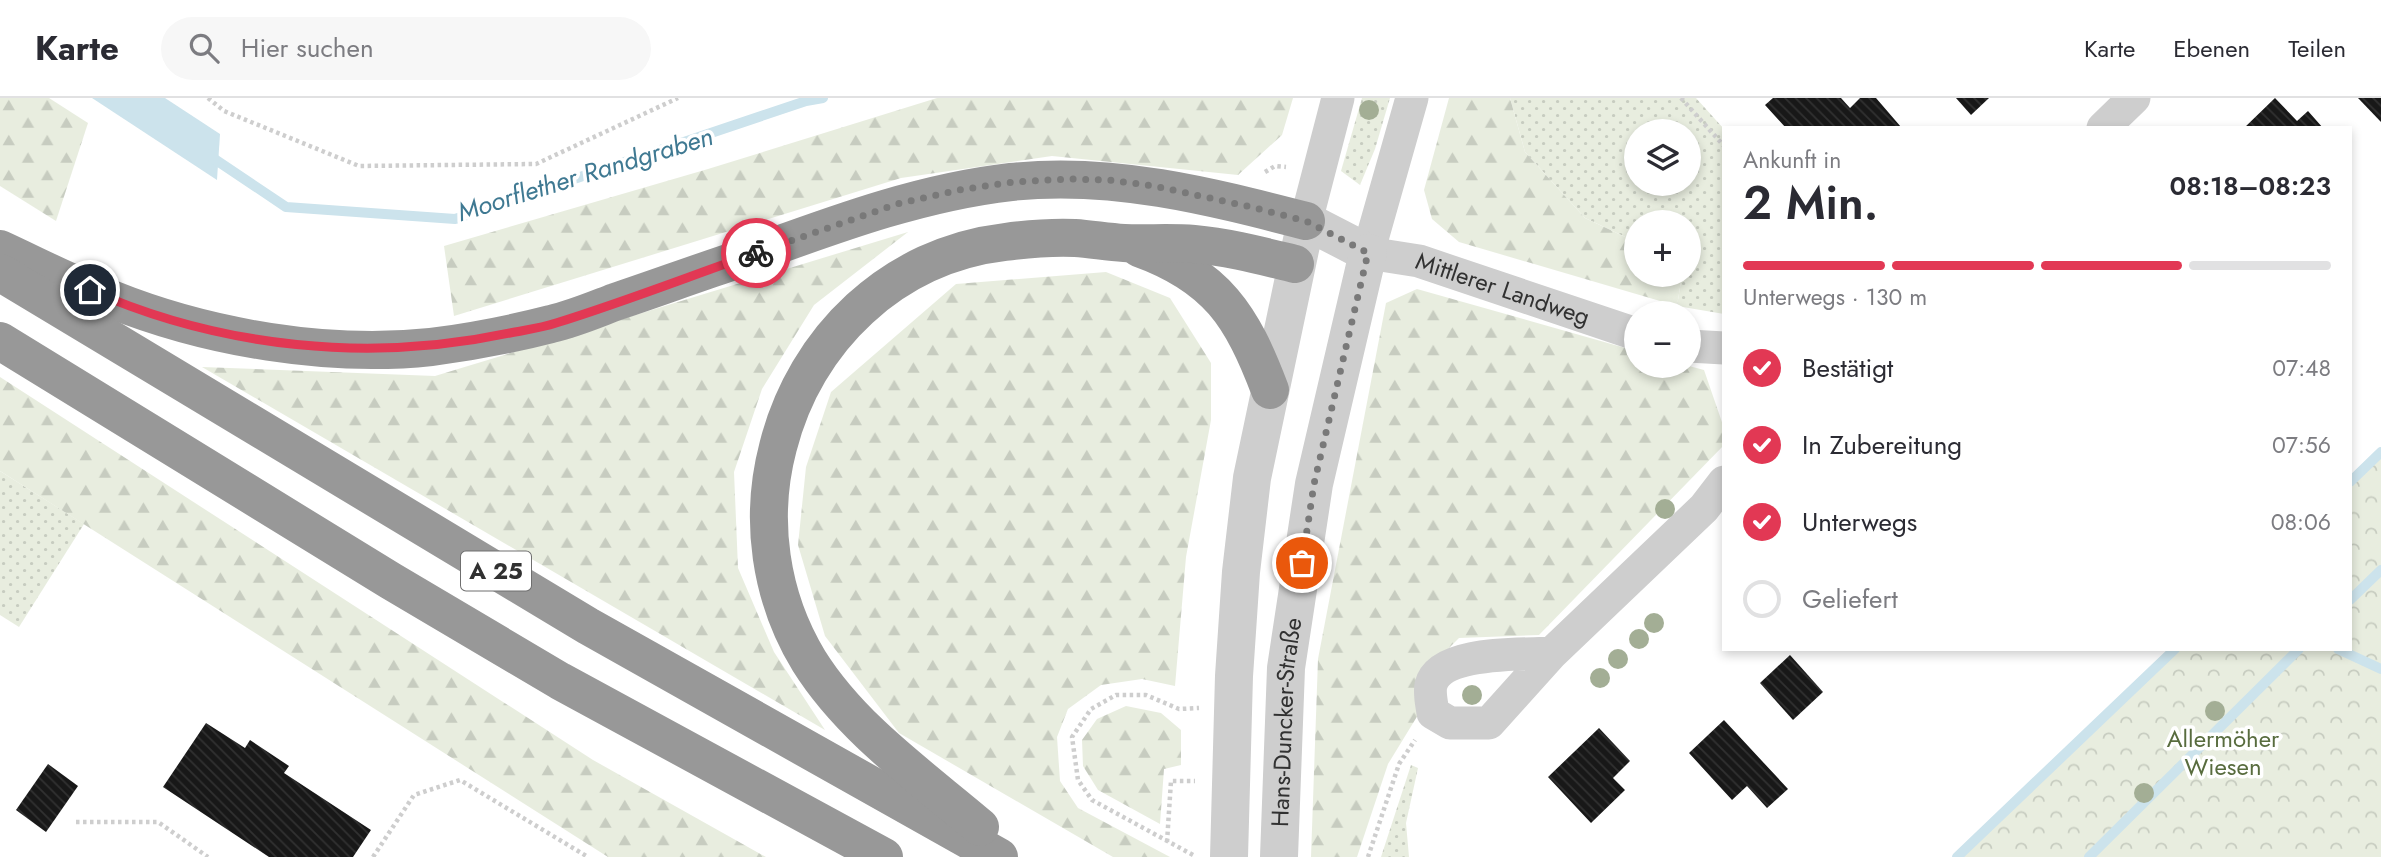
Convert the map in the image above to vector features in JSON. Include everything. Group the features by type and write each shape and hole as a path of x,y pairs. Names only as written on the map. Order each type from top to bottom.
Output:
{"highway":[{"path":"0,248 113,300 178,321 238,336 297,345 372,349 429,347 554,324 897,204 959,190 1013,182 1109,180 1154,186 1306,221"},
{"path":"1015,857 876,738 825,684 808,659 783,605 770,553 770,494 773,465 782,429 807,372 842,325 887,286 944,257 1002,242 1074,238 1124,243 1173,243 1220,247 1295,264"},
{"path":"1124,243 1180,267 1217,292 1247,335 1270,390"},
{"name":"A 25","path":"0,272 588,626 999,857"},
{"name":"A 25","path":"0,341 391,581 560,681 884,857"}],"street":[{"name":"Hans-Duncker-Straße","path":"1218,854 1241,572 1252,478 1295,264 1338,98"},
{"name":"Hans-Duncker-Straße","path":"1279,857 1288,655 1314,484 1368,253 1412,98"},
{"path":"2105,126 2134,98"},
{"path":"1306,221 1368,253"},
{"path":"1295,264 1368,253"},
{"name":"Mittlerer Landweg","path":"1368,253 1419,261 1624,330"},
{"path":"1701,347 1722,348"},
{"path":"1552,653 1465,659 1443,668 1431,685 1433,713 1450,723 1489,723 1552,653 1704,508 1722,485"}],"path":[{"path":"208,98 224,111 359,166 537,164 677,98"},
{"path":"1681,98 1722,144"},
{"path":"1199,708 1179,709 1146,695 1116,695 1091,709 1072,737 1078,780 1092,800 1167,842 1218,854"},
{"path":"1368,857 1399,764 1433,713"},
{"path":"373,857 414,795 460,780 587,857"},
{"path":"1167,842 1171,781 1200,781"},
{"path":"76,822 158,822 208,857"}],"green space":[{"path":"0,98 49,98 88,123 56,221 0,186"},
{"path":"937,98 1293,98 1282,135 1238,175 1052,156 901,178 454,316 444,246 708,169"},
{"path":"1362,98 1390,98 1375,149 1360,185 1341,171"},
{"path":"1449,98 1510,98 1525,152 1585,218 1624,236 1624,287 1680,287 1678,301 1660,301 1459,242 1432,219 1424,190"},
{"path":"1510,98 1696,98 1722,127 1722,314 1701,310 1701,301 1678,301 1680,287 1701,287 1701,210 1624,210 1624,236 1585,218 1525,152"},
{"path":"908,232 814,305 762,389 734,472 738,568 774,652 825,730 202,367 435,376"},
{"path":"1106,272 1170,298 1211,363 1211,420 1186,557 1175,686 1142,679 1101,685 1068,709 1057,737 1060,781 1078,808 1170,857 1113,857 899,733 825,636 798,545 806,467 831,392 956,284"},
{"path":"1417,289 1624,348 1624,378 1701,378 1701,369 1704,370 1722,422 1722,447 1539,635 1459,638 1420,677 1418,715 1388,764 1357,857 1311,857 1318,659 1386,303"},
{"path":"0,377 593,760 766,857 608,857 0,471"},
{"name":"Allermöher Wiesen","path":"2381,452 2381,857 1957,857 2173,651 2352,651 2352,480"},
{"path":"0,471 84,524 19,627 0,615"},
{"path":"1126,706 1161,713 1181,730 1181,765 1164,769 1160,824 1098,790 1083,766 1082,740 1097,719"},
{"path":"1411,765 1418,768 1406,823 1409,857 1381,857"}],"water":[{"path":"92,98 165,98 220,134 217,180"}],"building":[{"path":"1773,98 1841,98 1850,108 1860,98 1876,98 1900,126 1784,126 1765,105"},
{"path":"1956,98 1989,98 1971,115"},
{"path":"2275,98 2297,121 2308,111 2321,126 2246,126"},
{"path":"2358,98 2381,98 2381,122"},
{"path":"1790,655 1823,692 1793,720 1760,683"},
{"path":"1724,720 1788,789 1767,808 1747,786 1732,800 1689,753"},
{"path":"206,723 245,748 250,740 289,766 284,773 371,830 353,857 269,857 163,787"},
{"path":"1599,728 1630,761 1613,778 1625,790 1591,823 1548,777"},
{"path":"48,764 78,786 46,832 16,810"}],"waterway":[{"name":"Moorflether Randgraben","path":"207,154 286,207 455,219 806,101 823,98"},
{"path":"2352,480 2381,452"},
{"path":"2352,598 2381,570"},
{"path":"1957,857 2173,651"},
{"path":"2089,857 2297,651"},
{"path":"2342,651 2381,669"}],"way so far":[{"path":"756,253 897,204 959,190 1013,182 1068,179 1109,180 1154,186 1251,207 1306,221 1368,253 1314,484 1302,563"}],"route":[{"path":"90,290 178,321 238,336 297,345 372,349 429,347 554,324 756,253"}]}
